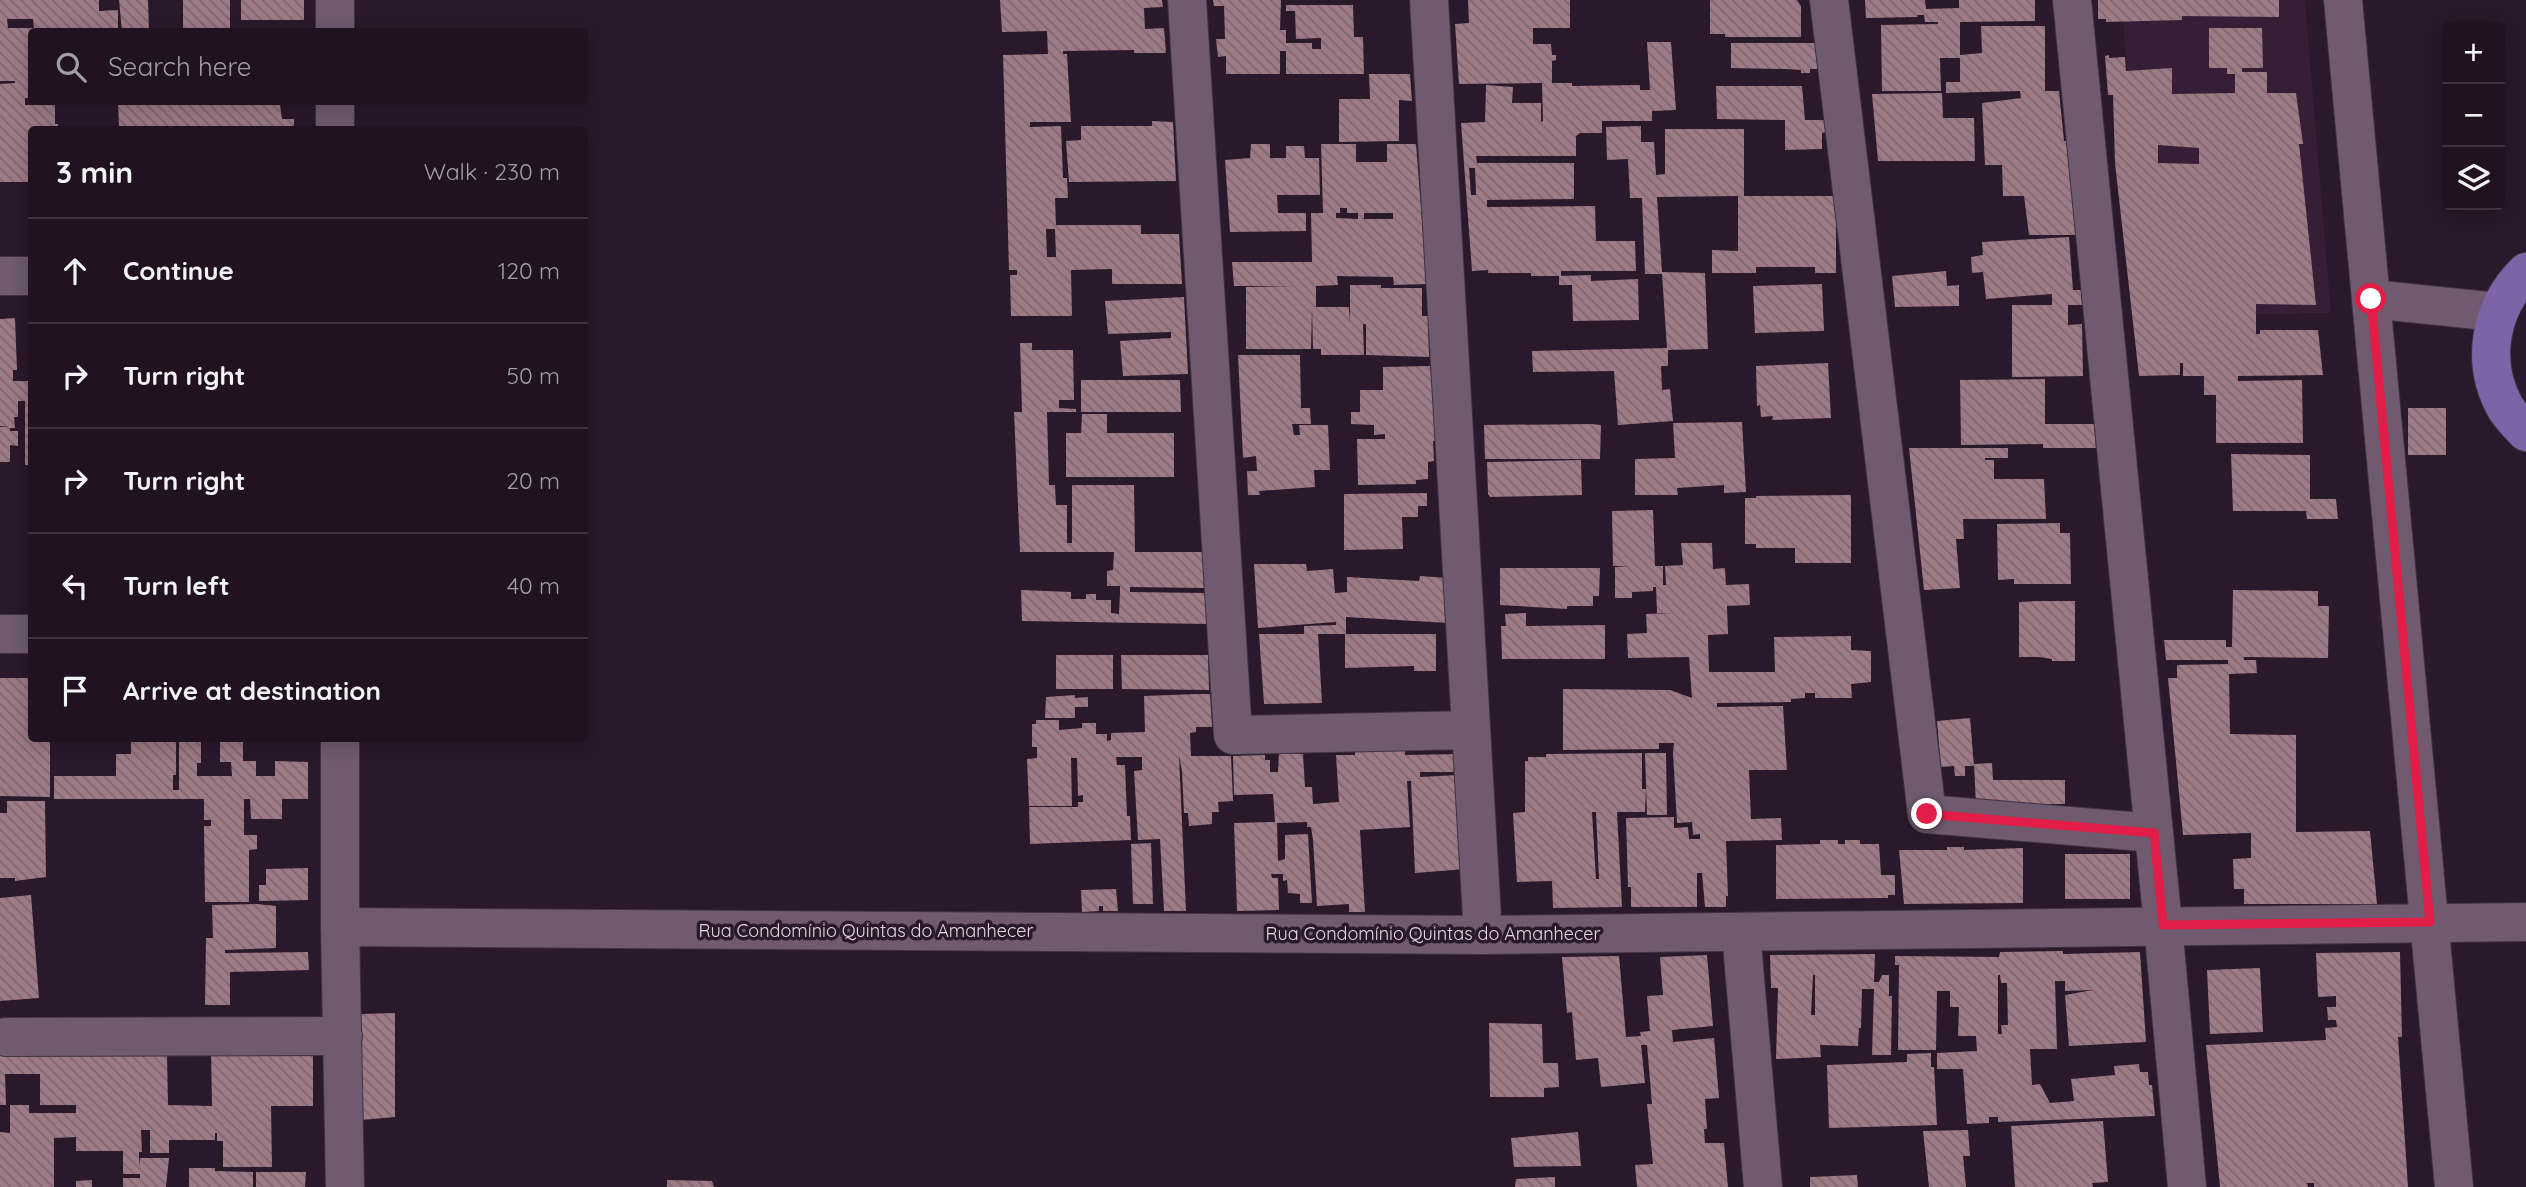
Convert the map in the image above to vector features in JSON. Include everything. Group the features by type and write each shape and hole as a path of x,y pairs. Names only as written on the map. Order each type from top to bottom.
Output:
{"main road":[{"path":"2525,269 2497,312 2490,345 2493,377 2505,408 2526,432"}],"street":[{"path":"335,0 335,28"},
{"path":"1186,0 1233,735 1471,730"},
{"path":"1429,0 1483,935"},
{"path":"1829,0 1927,814 2154,833"},
{"path":"2072,0 2187,1187"},
{"path":"2343,0 2454,1187"},
{"path":"335,105 335,126"},
{"path":"0,276 28,275"},
{"path":"2371,299 2497,312"},
{"path":"0,634 28,634"},
{"path":"340,742 345,1187"},
{"name":"Rua Condomínio Quintas do Amanhecer","path":"340,927 1483,935 2526,922"},
{"path":"1741,932 1763,1187"},
{"path":"6,1037 344,1036"}],"shaded area":[{"path":"2121,0 2305,0 2331,313 2149,315"}],"building":[{"path":"0,0 99,0 99,11 118,10 118,28 34,28 33,19 7,19 8,28 28,28 28,98 25,98 25,105 55,105 55,124 58,126 28,126 28,182 0,182 0,84 15,81 0,81"},
{"path":"119,0 148,0 149,28 122,28"},
{"path":"183,0 230,0 230,28 183,28"},
{"path":"241,0 304,0 304,20 241,20"},
{"path":"1000,0 1162,0 1163,7 1144,8 1145,29 1164,28 1166,53 1134,53 1134,50 1063,51 1063,54 1067,54 1071,122 1030,122 1030,127 1061,126 1063,178 1067,178 1068,198 1055,198 1056,225 1141,225 1141,234 1179,234 1182,284 1112,284 1112,269 1071,270 1072,316 1011,316 1010,275 1017,275 1017,270 1009,270 1003,55 1048,54 1047,31 1002,32","holes":["1046,229 1055,229 1056,257 1047,257"]},
{"path":"1213,0 1281,0 1280,30 1286,30 1286,43 1312,43 1312,49 1321,49 1321,38 1296,39 1295,11 1286,11 1286,5 1353,5 1354,37 1363,37 1364,74 1286,74 1286,51 1280,51 1280,74 1226,74 1226,56 1218,57 1216,39 1225,39 1224,6 1214,6"},
{"path":"1468,0 1570,0 1570,28 1533,28 1533,44 1551,44 1552,55 1556,55 1556,60 1552,61 1552,83 1572,83 1572,86 1640,85 1640,90 1650,90 1647,42 1671,42 1676,110 1652,111 1652,121 1602,121 1602,133 1580,133 1576,136 1576,156 1476,156 1477,163 1574,163 1574,199 1487,200 1487,207 1595,206 1596,241 1635,241 1636,271 1561,271 1561,276 1531,276 1531,273 1472,271 1461,123 1485,122 1486,85 1513,87 1512,103 1541,103 1541,122 1543,121 1542,83 1459,84 1455,24 1469,23","holes":["1469,168 1475,168 1476,195 1471,195"]},
{"path":"1710,0 1797,0 1801,6 1801,37 1725,37 1725,34 1710,34"},
{"path":"1865,0 1925,0 1926,9 1959,8 1959,0 2035,0 2035,21 1960,22 1960,55 1982,53 1981,26 2045,26 2045,91 2059,91 2076,235 2029,235 2024,196 2003,196 2002,165 1985,165 1982,103 2021,98 2020,91 1946,93 1946,82 1960,82 1960,58 1940,58 1941,91 1882,91 1881,25 1938,22 1925,22 1924,15 1866,18"},
{"path":"2098,0 2279,0 2279,17 2182,16 2182,20 2106,22 2106,19 2098,19"},
{"path":"2209,28 2262,28 2263,68 2242,68 2242,72 2267,72 2267,93 2296,93 2303,144 2299,144 2316,305 2256,304 2256,334 2260,334 2260,330 2318,330 2323,375 2238,376 2238,381 2302,380 2303,443 2216,443 2216,395 2204,395 2204,376 2183,376 2183,363 2180,363 2180,375 2139,376 2115,163 2113,95 2108,95 2105,56 2125,57 2126,71 2172,68 2172,94 2235,93 2235,74 2227,74 2227,68 2209,68","holes":["2158,145 2199,148 2199,164 2158,163"]},
{"path":"1731,43 1818,43 1821,69 1810,69 1810,73 1801,73 1801,70 1731,68"},
{"path":"1369,74 1410,74 1412,101 1399,100 1399,141 1339,142 1339,99 1370,99"},
{"path":"1716,86 1802,86 1805,120 1826,120 1827,132 1822,133 1822,149 1785,150 1785,120 1717,119"},
{"path":"1942,93 1943,118 1974,118 1975,161 1878,161 1872,94"},
{"path":"118,105 280,105 282,119 294,119 294,126 119,126"},
{"path":"1152,121 1173,122 1176,181 1069,182 1066,141 1081,140 1081,126 1152,126"},
{"path":"1641,126 1641,142 1654,142 1656,175 1665,174 1665,129 1744,129 1744,196 1836,196 1836,273 1815,273 1815,267 1756,267 1756,273 1712,273 1712,250 1738,251 1738,196 1657,197 1662,272 1705,273 1708,349 1668,350 1668,366 1661,366 1662,390 1670,389 1673,421 1618,425 1614,371 1533,372 1532,351 1667,348 1662,274 1645,274 1642,198 1630,198 1628,159 1607,160 1606,127"},
{"path":"1251,144 1270,144 1270,158 1286,158 1286,146 1304,146 1305,158 1319,158 1320,195 1277,195 1278,213 1306,213 1306,231 1230,232 1225,160 1250,158"},
{"path":"1321,144 1356,144 1356,162 1387,162 1387,144 1416,144 1427,284 1394,285 1393,277 1337,276 1338,285 1316,286 1316,307 1349,307 1350,323 1350,285 1422,288 1422,316 1428,316 1429,357 1366,355 1366,324 1363,324 1364,355 1321,355 1321,349 1313,349 1312,308 1311,349 1246,349 1246,287 1295,286 1234,286 1232,262 1312,262 1311,213 1323,213","holes":["1340,208 1347,208 1347,213 1358,213 1358,219 1336,218","1364,213 1393,213 1393,219 1364,219"]},
{"path":"2069,237 2073,290 2081,290 2082,305 2068,305 2068,325 2082,324 2083,376 2012,377 2012,305 2052,305 2052,294 1986,299 1983,272 1972,273 1971,257 1983,255 1982,242"},
{"path":"1946,271 1947,286 1959,285 1959,306 1895,307 1892,276"},
{"path":"1591,275 1591,281 1638,279 1639,320 1573,321 1572,285 1559,285 1559,276"},
{"path":"1822,284 1824,331 1755,333 1753,286"},
{"path":"1184,297 1188,374 1123,376 1120,341 1171,338 1171,332 1108,334 1105,301"},
{"path":"15,318 17,370 13,370 13,381 28,381 28,465 25,465 25,401 18,401 18,417 14,417 15,428 10,428 10,431 18,431 18,446 10,445 10,462 0,462 0,427 10,427 0,426 0,319"},
{"path":"1020,343 1032,343 1032,350 1073,350 1074,400 1059,400 1059,408 1076,409 1076,412 1047,412 1049,485 1055,485 1056,505 1067,505 1067,543 1072,543 1072,485 1134,485 1135,552 1202,552 1204,588 1130,587 1130,592 1206,593 1208,624 1022,621 1021,590 1071,592 1071,599 1086,599 1086,594 1096,594 1096,600 1111,600 1111,613 1119,614 1120,586 1107,586 1107,571 1113,570 1114,552 1020,552 1014,412 1022,412"},
{"path":"1238,355 1300,355 1301,408 1310,408 1311,424 1292,424 1294,435 1300,435 1299,425 1328,425 1330,470 1314,470 1315,487 1259,491 1260,495 1248,495 1247,471 1257,471 1256,456 1243,458"},
{"path":"1828,363 1831,418 1772,420 1773,416 1761,417 1760,405 1757,406 1756,366"},
{"path":"1430,366 1437,441 1433,441 1434,461 1428,462 1428,479 1416,480 1416,484 1358,485 1357,439 1385,439 1385,434 1374,435 1374,425 1351,424 1351,412 1360,412 1360,390 1383,390 1383,367"},
{"path":"2045,379 2045,424 2094,424 2096,448 2043,448 2043,444 1961,445 1960,380"},
{"path":"1081,380 1180,380 1181,412 1081,412"},
{"path":"2408,408 2446,408 2446,455 2408,455"},
{"path":"1082,414 1107,414 1107,433 1174,433 1174,477 1066,477 1066,433 1081,433"},
{"path":"1742,422 1746,492 1724,493 1724,485 1677,488 1678,495 1635,495 1635,459 1675,458 1673,423"},
{"path":"1484,425 1601,425 1600,459 1485,459"},
{"path":"1909,448 2008,448 2008,458 1985,458 1994,460 1994,479 2044,479 2046,519 1963,519 1964,539 1956,539 1960,588 1924,590"},
{"path":"2231,454 2310,455 2310,499 2336,499 2338,519 2307,519 2306,511 2233,511"},
{"path":"1581,460 1582,495 1490,497 1488,494 1487,462"},
{"path":"1427,493 1427,506 1418,506 1418,517 1402,517 1403,549 1344,550 1344,494"},
{"path":"1851,495 1851,563 1795,563 1795,548 1756,548 1756,544 1745,544 1745,498"},
{"path":"1653,510 1655,566 1663,566 1663,585 1666,585 1665,566 1683,565 1681,543 1712,543 1713,569 1725,568 1726,585 1749,584 1750,605 1727,606 1728,634 1708,635 1709,672 1775,672 1774,637 1851,636 1851,650 1871,651 1871,682 1851,684 1852,698 1815,698 1815,693 1805,693 1805,698 1791,699 1791,702 1717,703 1717,707 1783,706 1787,770 1749,770 1751,819 1781,818 1782,840 1726,841 1726,907 1705,907 1702,873 1697,873 1697,907 1631,907 1626,818 1674,817 1674,828 1688,827 1689,839 1700,839 1700,834 1693,835 1692,822 1677,823 1674,743 1659,743 1659,749 1563,750 1563,689 1670,690 1692,698 1689,657 1628,658 1627,634 1647,633 1646,614 1672,613 1657,613 1656,587 1653,587 1653,591 1632,592 1632,598 1615,598 1615,567 1630,566 1613,566 1612,511"},
{"path":"2060,523 2060,533 2070,533 2071,584 2014,584 2014,579 1998,580 1997,524"},
{"path":"1254,564 1306,564 1307,571 1333,569 1335,593 1347,592 1347,577 1419,581 1420,576 1447,578 1449,623 1346,617 1346,634 1436,634 1436,671 1414,671 1414,666 1345,668 1345,634 1318,634 1322,703 1264,704 1259,634 1304,634 1304,626 1336,625 1336,622 1258,628"},
{"path":"1500,568 1600,568 1599,596 1593,596 1593,606 1567,606 1567,609 1500,605"},
{"path":"2233,590 2318,591 2318,606 2329,606 2328,658 2244,657 2244,660 2256,660 2257,673 2229,674 2230,734 2296,735 2296,832 2370,831 2377,904 2244,904 2244,889 2234,889 2233,859 2251,858 2251,833 2183,835 2168,678 2177,678 2177,665 2228,664 2228,660 2166,660 2164,640 2226,640 2226,647 2232,647"},
{"path":"2075,601 2075,661 2019,657 2019,602"},
{"path":"1526,613 1526,626 1605,625 1605,659 1502,659 1501,626 1506,626 1505,614"},
{"path":"1056,655 1113,655 1113,689 1056,689"},
{"path":"1121,655 1208,655 1209,690 1122,689"},
{"path":"0,678 28,678 28,742 50,742 50,797 0,796"},
{"path":"1210,694 1212,727 1196,727 1196,732 1190,733 1191,756 1231,756 1233,801 1218,802 1219,812 1212,812 1212,824 1189,826 1188,813 1184,813 1179,756 1186,911 1164,911 1160,839 1138,840 1134,771 1142,770 1142,757 1116,757 1117,765 1125,765 1131,840 1030,844 1029,807 1078,807 1078,802 1083,802 1083,795 1078,796 1077,758 1071,758 1072,806 1029,806 1027,759 1037,758 1037,747 1032,747 1032,724 1036,724 1036,720 1059,720 1059,730 1082,728 1082,723 1096,723 1096,734 1107,734 1107,741 1111,740 1111,733 1145,732 1144,696"},
{"path":"1075,695 1075,698 1088,697 1088,707 1075,707 1075,718 1045,718 1046,697"},
{"path":"1970,718 1974,766 1965,766 1965,776 1955,776 1954,766 1941,767 1937,721"},
{"path":"131,742 176,742 173,790 179,790 179,742 201,742 201,763 197,763 197,776 232,776 231,762 220,762 220,742 243,742 243,761 256,761 256,776 275,776 275,761 308,762 308,799 282,799 282,819 251,819 250,799 244,799 244,835 257,835 257,849 249,850 249,902 205,902 204,826 211,826 211,820 204,820 204,799 54,799 54,776 116,776 116,754 131,754"},
{"path":"1405,749 1405,755 1459,754 1460,772 1420,772 1420,777 1458,775 1466,869 1415,873 1411,781 1407,781 1410,827 1360,830 1365,912 1349,912 1349,904 1317,906 1313,840 1311,827 1307,827 1307,822 1277,823 1278,861 1285,859 1285,835 1308,834 1312,903 1300,903 1300,894 1288,893 1287,880 1283,881 1283,874 1271,874 1272,878 1278,878 1279,910 1237,911 1234,823 1275,822 1273,794 1234,795 1233,756 1265,755 1265,760 1270,760 1270,772 1278,772 1279,753 1303,754 1305,787 1312,787 1313,804 1339,802 1336,755 1355,755 1355,751"},
{"path":"1642,753 1642,789 1646,789 1645,812 1617,812 1622,907 1553,908 1552,881 1517,882 1513,813 1525,812 1525,761 1528,761 1528,757 1546,757 1546,754","holes":["1592,812 1596,812 1599,879 1596,879"]},
{"path":"1645,753 1666,753 1667,815 1647,815"},
{"path":"1992,763 1993,780 2065,780 2065,804 1976,804 1974,764"},
{"path":"7,801 45,801 46,877 15,881 15,878 0,878 0,813 7,813"},
{"path":"1820,840 1838,840 1838,844 1845,844 1845,840 1860,840 1860,844 1879,844 1881,875 1895,875 1895,895 1888,895 1888,898 1776,899 1776,845 1820,844"},
{"path":"1151,843 1153,904 1133,904 1131,844"},
{"path":"1947,847 1964,847 1964,850 2023,848 2023,903 1904,904 1899,850 1947,850"},
{"path":"2065,854 2130,854 2130,899 2065,899"},
{"path":"308,868 308,900 259,901 259,885 266,885 266,869"},
{"path":"1116,889 1118,911 1103,911 1103,906 1099,906 1099,911 1082,912 1081,890"},
{"path":"31,895 39,998 0,1001 0,898"},
{"path":"212,905 276,906 276,948 225,950 225,953 308,952 309,970 230,972 230,1005 205,1005 206,938 213,938"},
{"path":"2000,952 2140,952 2146,1042 2069,1046 2065,995 2093,990 2065,991 2065,981 2055,981 2057,1049 2030,1049 2032,1085 2040,1084 2050,1103 2074,1101 2071,1079 2115,1075 2114,1066 2139,1064 2140,1072 2148,1072 2149,1085 2152,1085 2155,1116 1998,1122 1998,1117 1989,1117 1989,1123 1967,1124 1963,1069 1937,1069 1937,1053 1977,1051 1976,1036 1958,1036 1959,1007 1950,1007 1950,991 1937,991 1936,1050 1898,1050 1899,965 1895,965 1895,956 1999,957","holes":["2000,975 2001,983 2007,983 2008,1025 2001,1025 2002,1034 1998,1034"]},
{"path":"2400,952 2402,1037 2398,1037 2408,1187 2314,1187 2314,1183 2307,1183 2308,1187 2220,1187 2206,1045 2326,1040 2325,1028 2337,1027 2336,1020 2328,1020 2327,1007 2336,1007 2336,996 2318,997 2316,953"},
{"path":"1875,954 1874,982 1879,982 1882,975 1889,975 1889,996 1892,996 1891,1055 1872,1055 1874,989 1862,989 1858,1046 1820,1045 1821,1057 1776,1059 1778,988 1771,988 1770,955","holes":["1813,975 1815,1015 1811,1015"]},
{"path":"1707,955 1713,1026 1672,1030 1673,1042 1714,1038 1719,1098 1705,1099 1705,1143 1724,1143 1728,1187 1637,1187 1635,1165 1653,1164 1647,1104 1652,1104 1647,1045 1641,1045 1645,1083 1601,1087 1598,1058 1576,1060 1572,1012 1567,1013 1562,957 1619,956 1626,1037 1641,1036 1640,1032 1650,1031 1647,996 1663,995 1660,957"},
{"path":"2260,968 2263,1032 2210,1034 2207,970"},
{"path":"395,1013 395,1117 361,1120 361,1014"},
{"path":"0,1023 167,1054 168,1105 212,1106 211,1051 313,1048 313,1106 271,1106 272,1167 223,1167 223,1141 217,1141 217,1133 215,1140 169,1140 169,1153 150,1153 150,1130 141,1130 142,1152 139,1152 139,1167 140,1158 169,1158 166,1187 123,1187 123,1178 140,1178 140,1174 123,1174 123,1151 76,1151 76,1137 54,1138 54,1187 0,1187 0,1132 10,1133 10,1105 29,1105 29,1113 76,1113 76,1105 40,1105 40,1074 5,1074 6,1105 0,1105"},
{"path":"1489,1023 1542,1024 1543,1063 1558,1063 1559,1087 1544,1088 1544,1097 1490,1097"},
{"path":"1931,1053 1937,1125 1829,1128 1827,1065 1907,1062 1907,1054"},
{"path":"2103,1121 2108,1182 2092,1183 2093,1187 2015,1187 2011,1126"},
{"path":"1968,1130 1970,1156 1963,1156 1966,1187 1929,1187 1923,1131"},
{"path":"1578,1132 1581,1166 1514,1167 1511,1138"},
{"path":"189,1168 253,1172 253,1187 189,1187"},
{"path":"256,1172 306,1172 305,1187 256,1187"},
{"path":"1857,1175 1858,1187 1810,1187 1810,1177"},
{"path":"1555,1177 1555,1187 1515,1187 1516,1179"},
{"path":"92,1180 92,1187 76,1187 76,1181"},
{"path":"667,1180 712,1181 714,1187 667,1187"}],"route":[{"path":"1927,814 2154,833 2163,925 2430,922 2371,299"}]}
